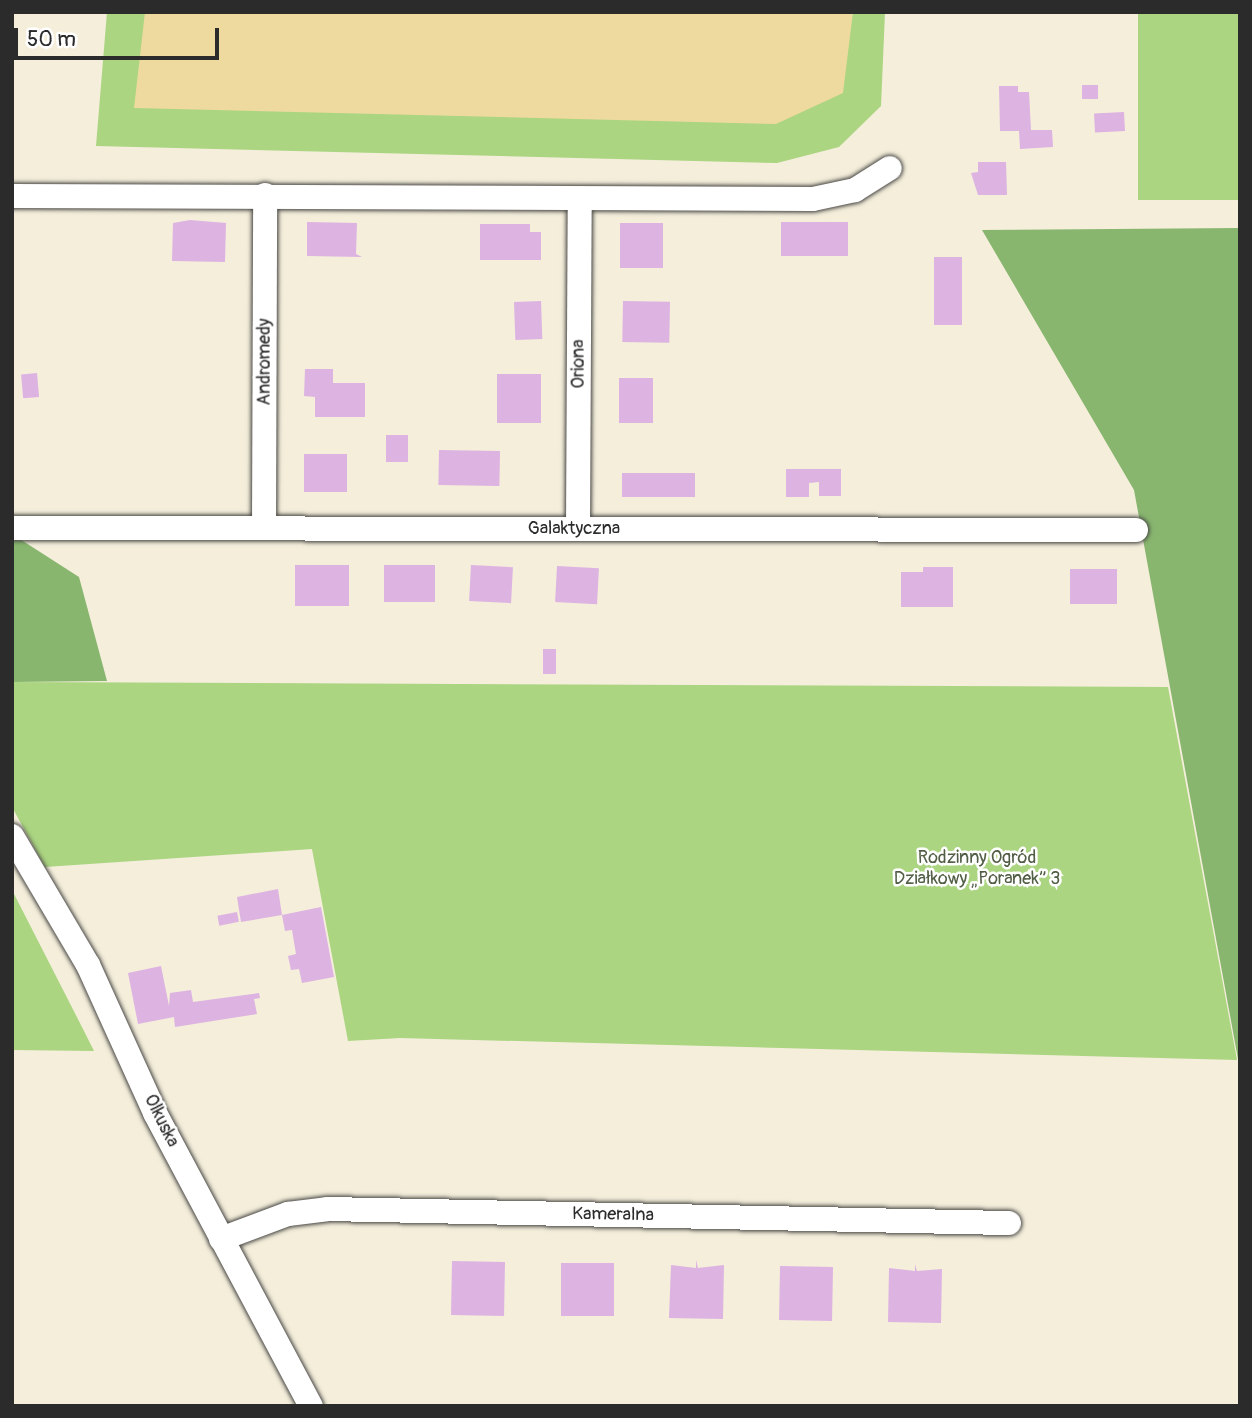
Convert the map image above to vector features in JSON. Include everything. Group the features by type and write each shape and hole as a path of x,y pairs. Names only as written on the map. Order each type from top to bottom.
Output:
{"street":[{"path":"12,196 265,195 580,200 813,200 855,190 890,168"},
{"name":"Andromedy","path":"264,528 265,195"},
{"name":"Oriona","path":"578,529 580,200"},
{"name":"Galaktyczna","path":"12,528 1136,530"},
{"name":"Olkuska","path":"12,836 88,965 155,1113 311,1406"},
{"name":"Kameralna","path":"221,1239 288,1214 327,1209 1009,1223"}],"green space":[{"path":"107,12 885,12 881,106 839,147 777,163 96,146"},
{"path":"1138,12 1240,12 1240,200 1138,200"},
{"path":"1240,228 1240,1070 1134,490 982,230"},
{"path":"12,534 79,577 107,681 12,682"},
{"name":"Rodzinny Ogród Działkowy „Poranek” 3","path":"12,682 1168,687 1237,1060 400,1038 348,1041 312,849 45,867 12,807"},
{"path":"12,890 84,1031 94,1051 12,1050"}],"sand":[{"path":"145,12 853,12 843,93 776,124 134,108"}],"building":[{"path":"1082,85 1098,85 1098,99 1082,99"},
{"path":"999,86 1018,86 1018,92 1029,92 1031,130 1052,130 1053,147 1020,149 1019,131 1000,131"},
{"path":"1124,112 1125,131 1095,133 1094,114"},
{"path":"978,162 1006,162 1007,195 978,195 971,173 978,172"},
{"path":"190,220 226,223 225,262 172,261 173,223"},
{"path":"307,222 357,223 356,254 362,257 307,256"},
{"path":"781,222 848,222 848,256 781,256"},
{"path":"620,223 663,223 663,268 620,268"},
{"path":"480,224 530,224 530,232 541,232 541,260 480,260"},
{"path":"934,257 962,257 962,325 934,325"},
{"path":"541,301 542,339 515,340 514,302"},
{"path":"623,301 670,302 669,343 622,342"},
{"path":"305,369 333,369 333,383 365,383 365,417 315,417 315,397 304,396"},
{"path":"37,373 39,397 23,398 21,374"},
{"path":"497,374 541,374 541,423 497,423"},
{"path":"619,378 653,378 653,423 619,423"},
{"path":"386,435 408,435 408,462 386,462"},
{"path":"439,450 500,451 499,486 438,485"},
{"path":"304,454 347,454 347,492 304,492"},
{"path":"786,469 841,469 841,496 819,496 819,482 809,483 809,497 786,497"},
{"path":"622,473 695,473 695,497 622,497"},
{"path":"295,565 349,565 349,606 295,606"},
{"path":"384,565 435,565 435,602 384,602"},
{"path":"471,565 513,567 511,603 469,601"},
{"path":"557,566 599,568 597,604 555,602"},
{"path":"923,567 953,567 953,607 901,607 901,572 923,572"},
{"path":"1070,569 1117,569 1117,604 1070,604"},
{"path":"543,649 556,649 556,674 543,674"},
{"path":"278,889 282,915 241,922 237,897"},
{"path":"321,907 334,977 302,983 299,969 291,970 288,956 296,954 292,930 285,931 282,915"},
{"path":"237,912 239,922 219,926 217,916"},
{"path":"161,966 169,1006 170,993 191,990 193,1002 259,993 260,998 254,999 257,1014 175,1027 174,1017 138,1024 128,973"},
{"path":"696,1260 698,1268 724,1265 723,1319 669,1318 671,1265 696,1268"},
{"path":"452,1261 505,1262 504,1316 451,1315"},
{"path":"561,1263 614,1263 614,1316 561,1316"},
{"path":"915,1264 917,1271 942,1269 941,1323 888,1322 889,1268 915,1271"},
{"path":"780,1266 833,1267 832,1321 779,1320"}]}
